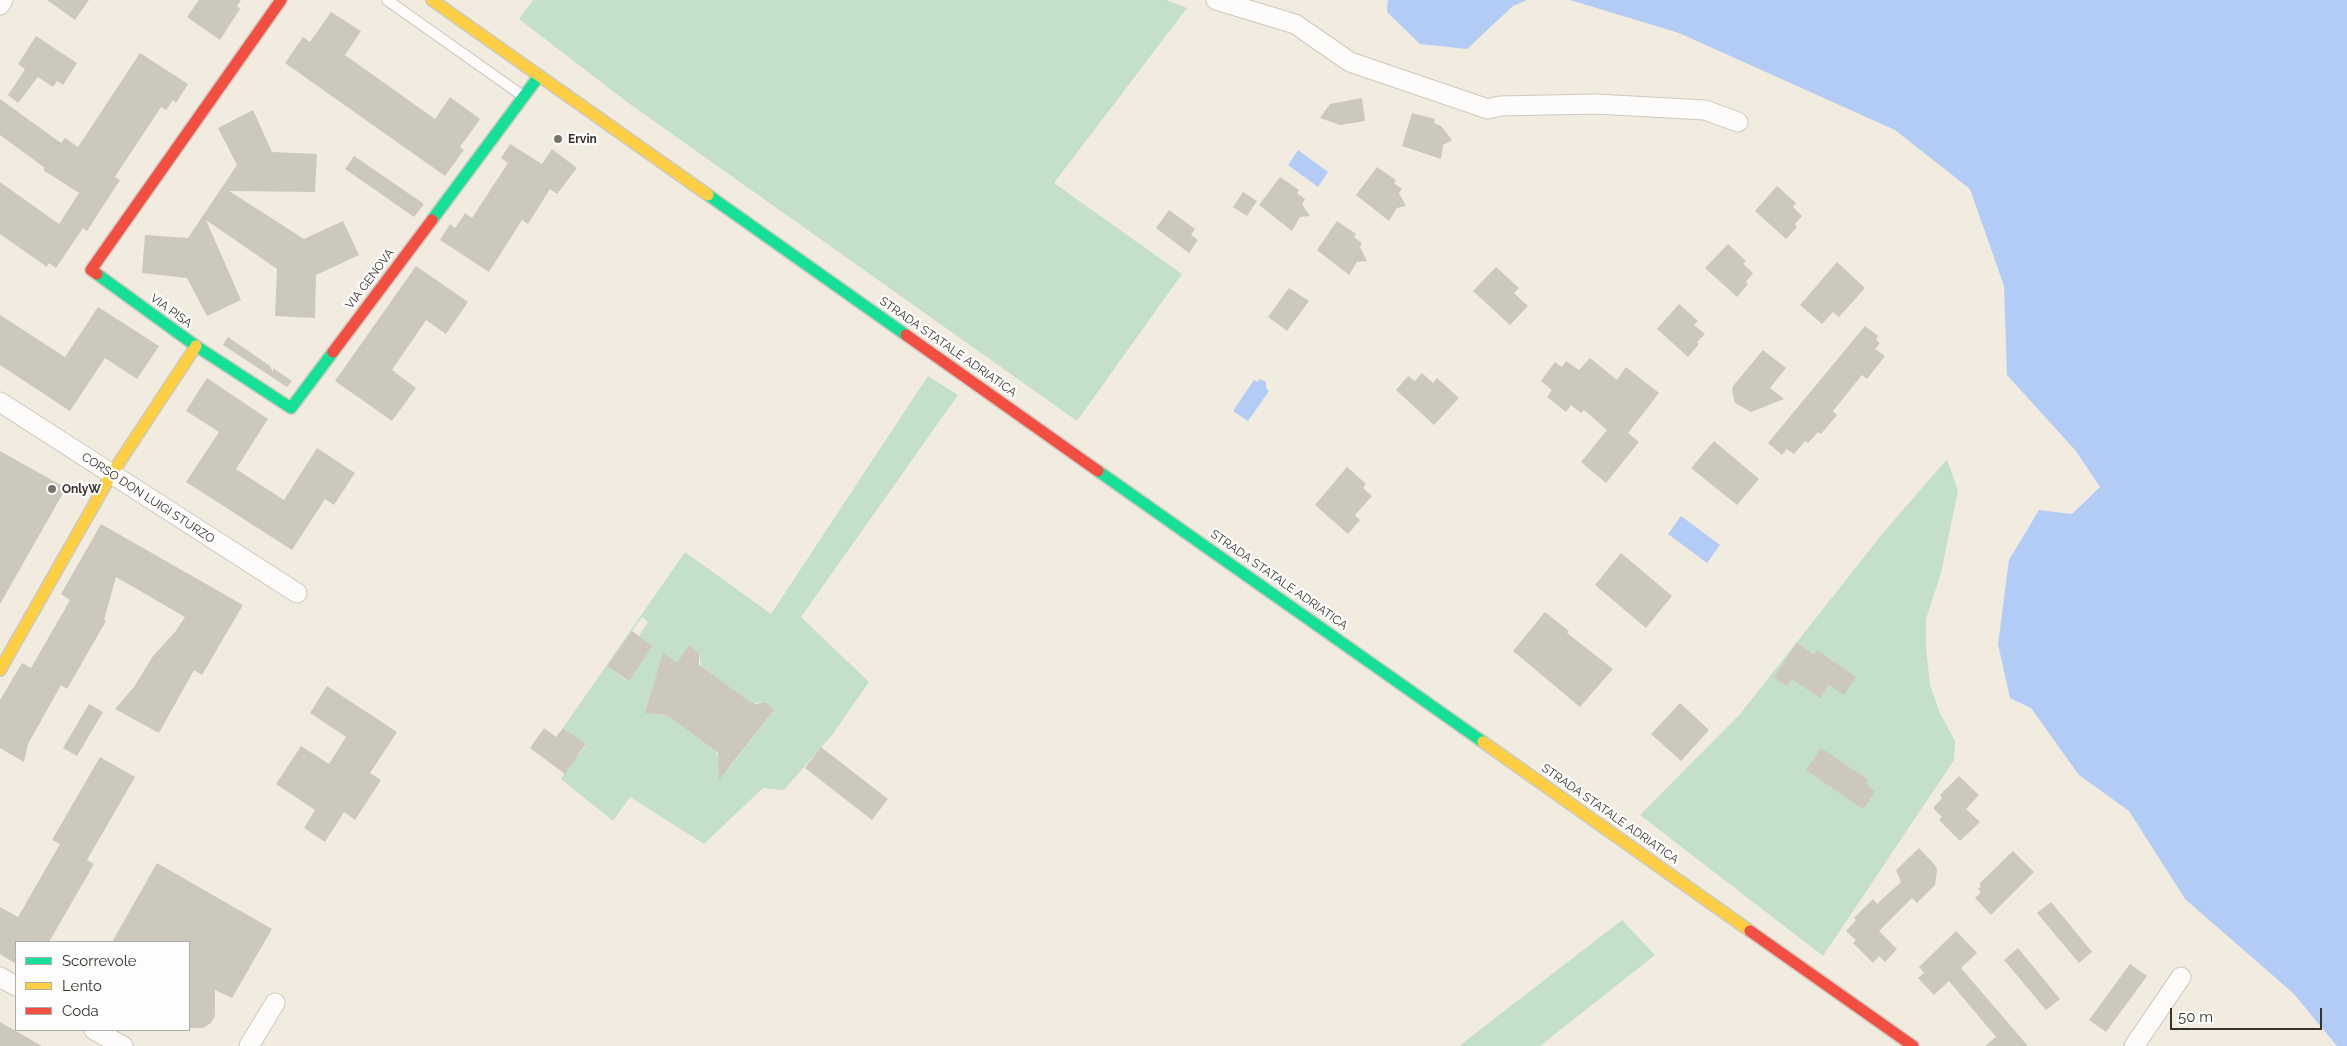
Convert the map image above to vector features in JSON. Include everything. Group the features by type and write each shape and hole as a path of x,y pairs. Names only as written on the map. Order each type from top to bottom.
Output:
{"main road":[{"name":"VIA PISA","path":"0,670 111,475 196,346 91,270 281,0"},
{"name":"STRADA STATALE ADRIATICA","path":"432,0 1913,1046"},
{"name":"VIA GENOVA","path":"196,346 291,408 539,76"}],"street":[{"path":"0,5 3,0"},
{"path":"1216,0 1295,24 1350,62 1488,109 1500,106 1606,105 1705,110 1738,122"},
{"name":"CORSO DON LUIGI STURZO","path":"0,402 297,593"},
{"path":"0,977 15,985"},
{"path":"2134,1046 2181,978"},
{"path":"249,1046 275,1002"},
{"path":"96,1031 123,1046"}],"lane":[{"path":"387,0 523,97"}],"green space":[{"path":"533,0 1166,0 1187,8 1054,183 1182,274 1077,421 627,102 519,19"},
{"path":"928,376 958,395 801,617 869,682 832,735 784,790 763,788 704,844 630,797 613,821 561,779 566,771 571,750 579,755 586,745 563,728 685,552 771,614","holes":["642,617 648,622 639,636 653,646 628,681 607,666","689,646 699,653 701,667 749,701 754,703 764,702 774,710 730,767 725,769 715,751 667,715 648,713 648,705"]},
{"path":"1947,459 1958,491 1941,573 1926,619 1926,647 1930,685 1940,713 1955,741 1954,760 1823,956 1640,815 1740,714 1883,533"},
{"path":"1622,920 1655,955 1540,1046 1459,1046"}],"water":[{"path":"1388,0 1527,0 1513,6 1467,49 1420,44 1387,12"},
{"path":"1570,0 2347,0 2347,1046 2337,1046 2293,993 2185,899 2129,811 2079,775 2031,708 2010,698 1998,644 2009,560 2039,510 2072,514 2100,487 2075,450 2007,375 2004,286 1970,189 1895,130 1679,33"},
{"path":"1298,150 1328,172 1318,187 1288,165"},
{"path":"1260,379 1266,382 1266,388 1269,391 1248,421 1233,411 1254,380 1257,382"},
{"path":"1681,516 1720,545 1707,563 1668,534"}],"building":[{"path":"47,0 89,0 75,20"},
{"path":"199,0 241,0 237,6 240,9 220,40 187,17"},
{"path":"331,12 361,31 345,55 435,119 450,97 480,119 460,147 464,150 445,176 285,63 303,37 310,42"},
{"path":"36,36 77,63 63,85 57,81 53,87 38,77 18,103 8,95 25,69 18,64"},
{"path":"140,53 188,84 176,103 173,100 166,110 161,107 115,177 120,180 87,231 83,228 56,268 49,263 47,267 0,234 0,182 59,224 79,193 43,170 45,168 0,135 0,99 61,143 65,138 78,147"},
{"path":"1362,98 1365,121 1340,125 1320,118 1330,104"},
{"path":"253,110 272,152 317,154 315,192 229,191 304,239 343,221 359,255 316,275 315,318 275,316 277,269 206,220 241,300 207,316 187,278 142,273 145,235 188,238 237,165 218,128"},
{"path":"1412,113 1435,119 1434,123 1441,126 1452,140 1443,145 1441,159 1402,146"},
{"path":"510,144 542,164 552,149 577,168 557,194 550,189 528,224 522,220 489,272 440,240 450,224 455,228 465,213 472,218 508,163 501,158"},
{"path":"354,156 424,204 414,217 345,169"},
{"path":"1377,167 1396,180 1394,183 1402,189 1399,193 1406,206 1397,208 1389,221 1356,195"},
{"path":"1280,177 1299,190 1297,193 1305,199 1302,204 1310,216 1300,217 1292,231 1259,205"},
{"path":"1777,186 1796,203 1793,207 1802,216 1795,224 1797,227 1786,239 1755,211"},
{"path":"1243,192 1257,201 1247,216 1233,207"},
{"path":"1169,210 1195,229 1191,235 1198,240 1189,253 1156,228"},
{"path":"1337,221 1356,234 1354,237 1362,243 1360,247 1367,261 1357,262 1349,275 1317,250"},
{"path":"1728,244 1746,261 1743,264 1753,273 1746,282 1748,284 1737,297 1705,268"},
{"path":"1837,262 1865,288 1839,317 1833,312 1822,324 1800,305"},
{"path":"416,266 468,302 446,334 426,320 392,370 416,388 392,421 335,381"},
{"path":"1496,267 1519,288 1514,293 1528,306 1510,325 1473,291"},
{"path":"1289,288 1309,301 1287,331 1268,317"},
{"path":"1679,304 1698,321 1694,325 1705,334 1697,342 1699,344 1688,357 1657,329"},
{"path":"98,307 159,346 137,379 105,358 70,411 0,365 0,315 65,357"},
{"path":"1865,326 1878,336 1876,340 1880,343 1875,349 1885,356 1867,379 1862,375 1833,411 1837,415 1821,434 1818,432 1808,443 1805,441 1794,454 1787,449 1782,455 1768,443"},
{"path":"228,337 270,366 273,372 273,368 292,381 287,387 223,345"},
{"path":"1763,350 1786,368 1770,388 1784,399 1751,412 1735,403 1732,390 1733,386"},
{"path":"1590,358 1617,380 1626,367 1659,393 1628,433 1639,442 1606,483 1581,462 1607,430 1584,410 1581,413 1571,405 1566,412 1547,397 1552,390 1541,381 1555,362 1562,367 1566,361 1579,370"},
{"path":"1422,373 1433,383 1437,378 1459,398 1434,425 1396,390 1408,376 1415,381"},
{"path":"207,378 268,419 236,469 284,500 317,448 355,473 334,505 325,499 292,550 186,482 219,432 186,411"},
{"path":"1714,441 1759,479 1737,505 1691,468"},
{"path":"0,451 66,488 0,604"},
{"path":"1347,467 1366,484 1363,488 1372,496 1355,515 1360,520 1348,534 1315,505"},
{"path":"101,524 243,605 202,675 194,670 159,733 115,709 134,687 153,656 175,632 185,617 116,577 104,620 106,621 67,689 61,685 28,744 24,762 0,748 0,700 22,663 31,668 70,600 61,594"},
{"path":"1621,553 1672,596 1646,628 1595,585"},
{"path":"1545,612 1569,631 1567,633 1613,669 1580,707 1513,651"},
{"path":"632,631 653,646 629,681 607,666"},
{"path":"1797,643 1814,655 1817,650 1856,677 1844,695 1829,685 1820,698 1792,679 1787,686 1774,677"},
{"path":"689,645 699,653 699,665 749,701 756,704 764,702 774,710 719,780 718,753 667,715 645,713 663,653 677,663"},
{"path":"327,686 397,732 370,773 381,780 355,820 344,812 325,842 304,828 315,810 276,784 301,746 329,764 346,737 310,713"},
{"path":"1680,703 1709,730 1681,761 1651,734"},
{"path":"89,704 103,712 77,756 63,748"},
{"path":"544,728 556,737 563,728 586,744 565,774 530,748"},
{"path":"821,747 888,799 872,820 805,768"},
{"path":"1821,748 1868,780 1866,783 1875,792 1863,809 1806,770"},
{"path":"100,757 135,777 87,860 94,864 50,941 15,941 15,963 0,954 0,907 18,917 60,844 52,840"},
{"path":"1959,776 1979,795 1966,809 1980,822 1960,841 1939,820 1942,817 1933,808 1942,798 1940,795"},
{"path":"1919,848 1935,865 1937,870 1935,885 1917,903 1912,898 1879,931 1897,949 1885,962 1879,956 1873,963 1853,943 1856,940 1846,931 1856,920 1854,918 1873,899 1877,904 1901,882 1896,870"},
{"path":"2013,851 2034,872 1991,915 1975,898 1981,892 1978,889 1981,886 1979,884"},
{"path":"157,863 272,929 232,998 215,990 215,1015 211,1023 203,1028 190,1028 190,941 113,941"},
{"path":"2051,902 2092,952 2079,963 2037,913"},
{"path":"1956,931 1977,953 1961,968 2028,1046 1985,1046 1996,1037 1949,981 1934,995 1918,978 1924,973 1919,967"},
{"path":"2018,948 2060,999 2046,1010 2004,960"},
{"path":"2130,964 2147,976 2106,1032 2089,1020"},
{"path":"0,1022 42,1046 0,1046"}],"traffic: fast":[{"path":"432,220 539,76"},
{"path":"708,195 906,335"},
{"path":"97,274 196,346 291,408 333,352"},
{"path":"1098,471 1483,742"}],"traffic: slow":[{"path":"432,0 708,195"},
{"path":"0,670 111,475 196,346"},
{"path":"1483,742 1750,931"}],"traffic: jam":[{"path":"97,274 91,270 281,0"},
{"path":"333,352 432,220"},
{"path":"906,335 1098,471"},
{"path":"1750,931 1913,1046"}],"place":[{"name":"Ervin","path":"558,139"},
{"name":"OnlyW","path":"52,489"}]}
